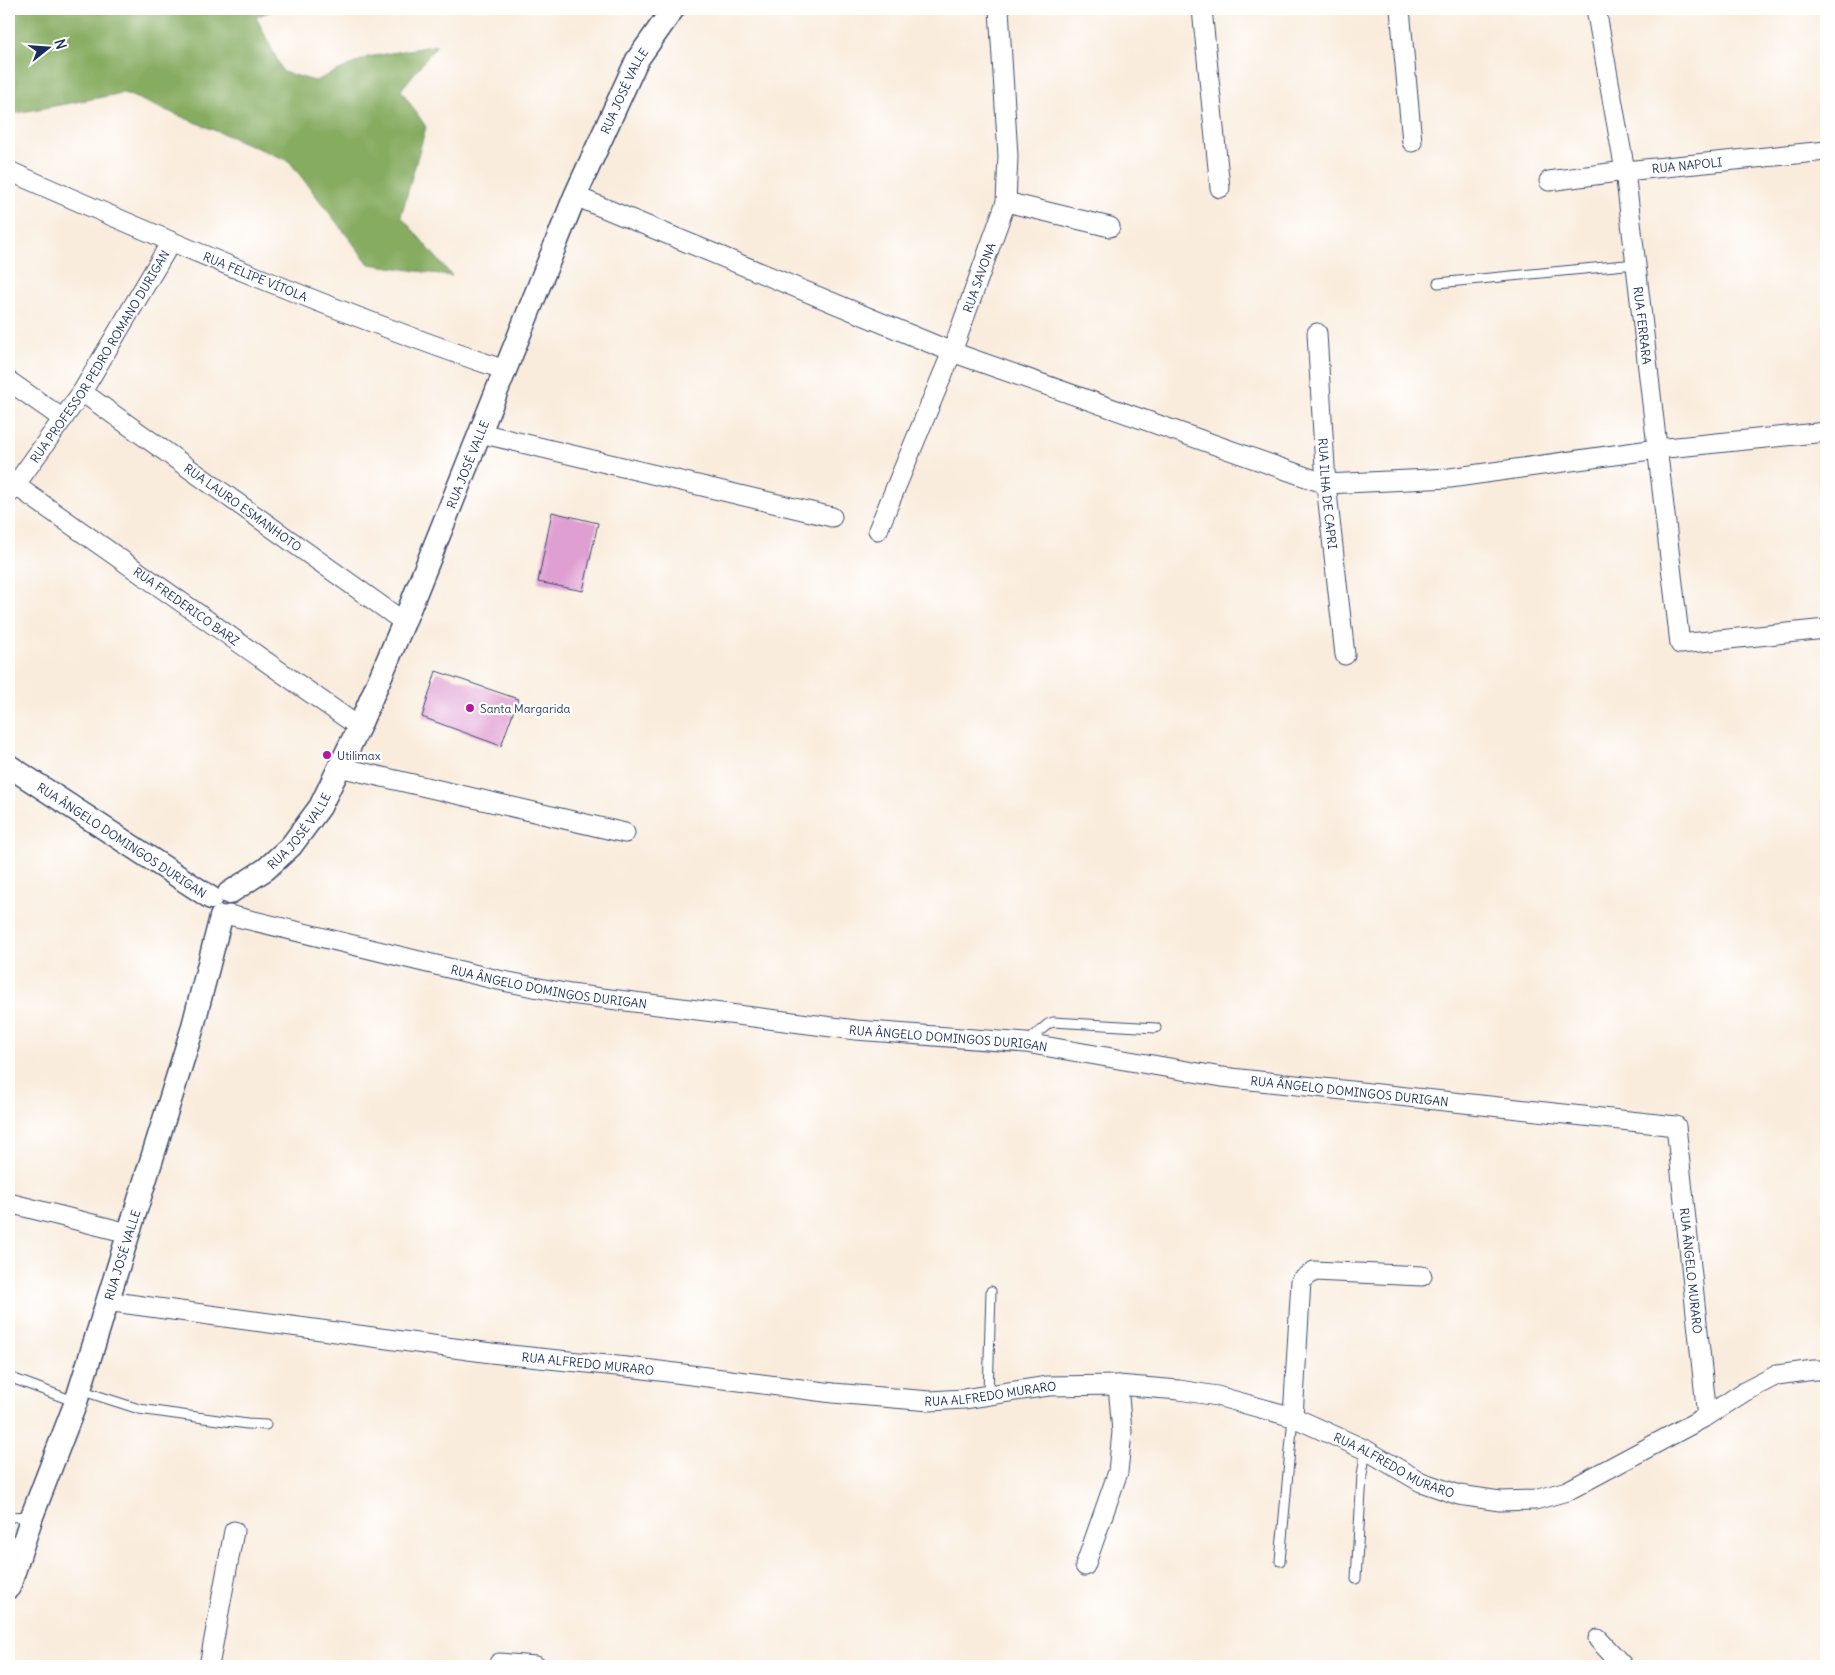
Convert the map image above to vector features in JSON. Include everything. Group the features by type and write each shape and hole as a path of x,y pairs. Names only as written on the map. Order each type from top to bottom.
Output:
{"street":[{"name":"RUA JOSÉ VALLE","path":"9,1587 32,1516 78,1396 106,1301 192,1030 222,906 291,846 320,807 359,727 404,622 575,196 637,60 673,9"},
{"name":"RUA SAVONA","path":"878,530 952,352 1006,202 1008,156 998,9"},
{"path":"1202,9 1220,188"},
{"path":"1400,9 1412,142"},
{"name":"RUA FERRARA","path":"1599,11 1625,171 1680,644 1826,629"},
{"name":"RUA NAPOLI","path":"1549,181 1625,171 1826,151"},
{"name":"RUA FELIPE VÍTOLA","path":"9,171 171,242 437,347 505,370"},
{"path":"575,196 952,352 1326,484 1450,478 1657,449 1826,432"},
{"path":"1006,202 1110,227"},
{"name":"RUA PROFESSOR PEDRO ROMANO DURIGAN","path":"12,490 82,392 171,242"},
{"name":"RUA ILHA DE CAPRI","path":"1317,333 1326,484 1345,655"},
{"path":"9,381 63,419"},
{"name":"RUA LAURO ESMANHOTO","path":"82,392 404,622"},
{"path":"480,433 832,517"},
{"name":"RUA FREDERICO BARZ","path":"12,490 359,727"},
{"name":"RUA ÂNGELO DOMINGOS DURIGAN","path":"9,766 222,906 506,981 570,994 856,1030 1026,1043 1222,1077 1676,1126"},
{"path":"339,768 624,833"},
{"name":"RUA ÂNGELO MURARO","path":"1676,1126 1707,1416"},
{"path":"9,1203 128,1233"},
{"path":"1293,1417 1301,1281 1314,1271 1422,1276"},
{"name":"RUA ALFREDO MURARO","path":"106,1301 491,1353 636,1368 834,1393 930,1401 964,1399 1048,1386 1118,1385 1179,1390 1217,1396 1293,1417 1366,1450 1421,1482 1459,1495 1500,1501 1535,1500 1567,1491 1707,1416 1744,1392 1777,1375 1826,1370"},
{"path":"1085,1566 1118,1472 1122,1432 1118,1385"},
{"path":"209,1666 234,1531"},
{"path":"1598,1639 1624,1666"},
{"path":"499,1662 536,1666"}],"lane":[{"path":"1438,283 1636,264"},
{"path":"1026,1043 1053,1022 1156,1028"},
{"path":"988,1394 992,1291"},
{"path":"9,1377 78,1396 139,1409 247,1424 266,1424"},
{"path":"1280,1561 1293,1417"},
{"path":"1356,1579 1362,1475 1366,1450"},
{"path":"9,1517 32,1516"}],"green space":[{"path":"9,9 277,9 256,17 283,72 315,81 368,57 437,45 401,90 426,127 401,216 452,276 369,264 289,161 124,93 9,113"}],"building":[{"path":"552,512 598,523 583,591 538,582"},
{"name":"Santa Margarida","path":"436,671 518,699 501,746 422,717"}],"place":[{"name":"Santa Margarida","path":"470,708"},
{"name":"Utilimax","path":"327,755"}]}
